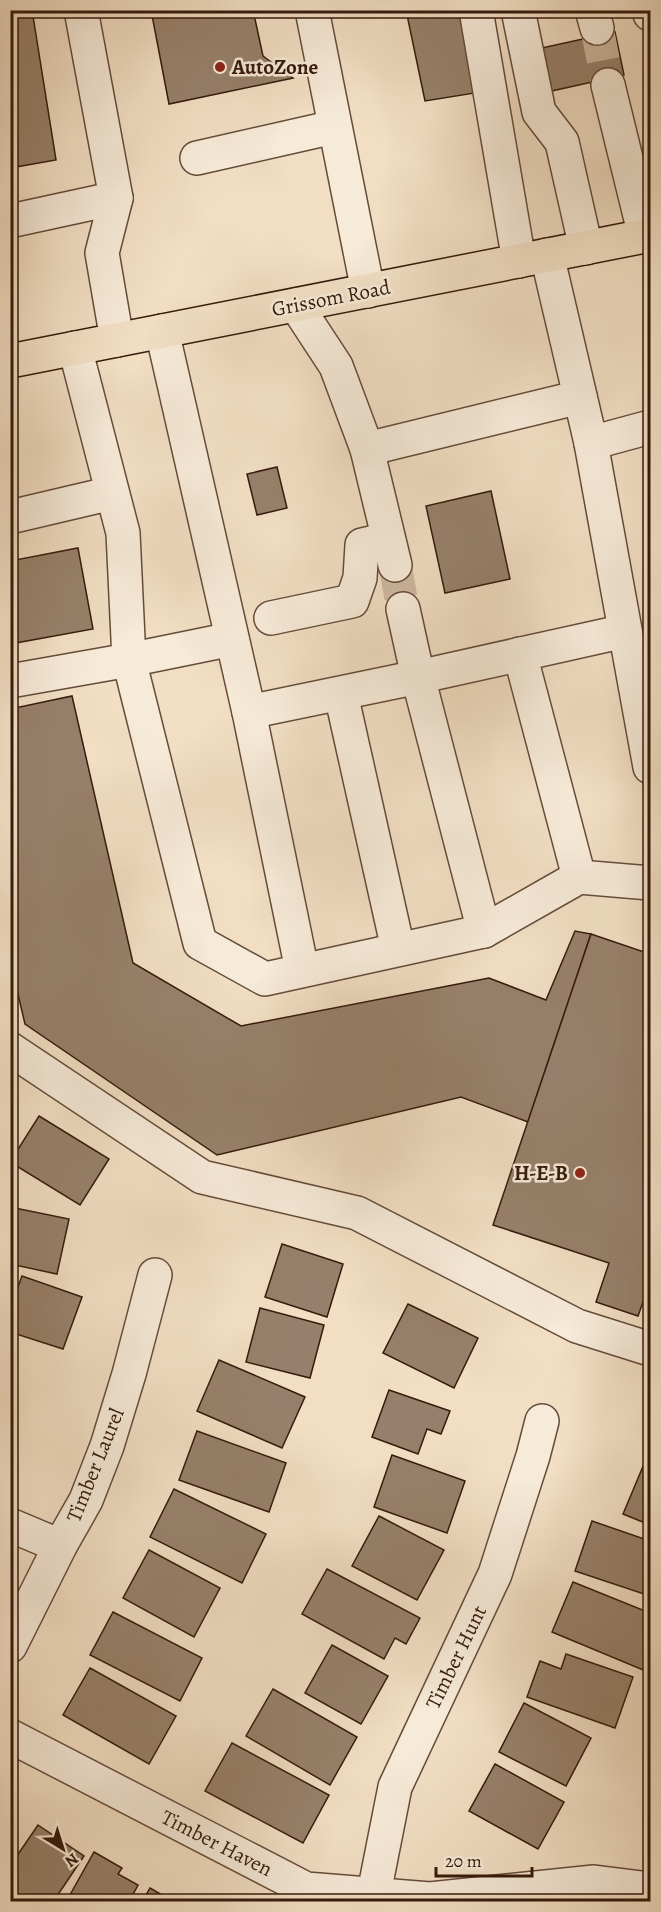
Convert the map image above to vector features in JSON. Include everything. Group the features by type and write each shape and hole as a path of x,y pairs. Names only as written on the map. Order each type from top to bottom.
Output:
{"main road":[{"name":"Grissom Road","path":"10,361 648,235"}],"street":[{"path":"81,10 116,198 102,253 117,340"},
{"path":"312,10 368,291"},
{"path":"476,10 533,258 580,397 591,443 651,767"},
{"path":"518,10 539,112 562,142 586,248"},
{"path":"608,85 648,235"},
{"path":"197,158 334,127"},
{"path":"10,221 116,198"},
{"path":"271,618 352,601 360,578 362,545 391,552 367,449 336,366 297,305"},
{"path":"162,331 249,712 302,970"},
{"path":"75,348 123,533 129,660 200,943 265,979 484,931 579,877 651,884"},
{"path":"367,449 580,397"},
{"path":"591,443 651,427"},
{"path":"10,517 112,493"},
{"path":"404,609 415,662 484,931"},
{"path":"249,712 341,694 415,662 520,654 625,631"},
{"path":"10,681 232,639"},
{"path":"520,654 579,877"},
{"path":"341,694 398,949"},
{"path":"10,1049 202,1177 357,1213 577,1326 651,1349"},
{"name":"Timber Laurel","path":"10,1646 60,1546 86,1500 107,1446 155,1275"},
{"name":"Timber Hunt","path":"374,1893 395,1787 495,1574 542,1421"},
{"path":"10,1524 60,1546"},
{"name":"Timber Haven","path":"10,1736 306,1889 430,1899 594,1882 651,1889"}],"building":[{"path":"10,10 32,10 56,160 10,168"},
{"name":"AutoZone","path":"151,10 253,10 263,56 293,78 169,104"},
{"path":"406,10 459,10 475,93 425,101"},
{"path":"615,32 624,75 547,92 537,49"},
{"path":"277,467 287,508 257,515 247,474"},
{"path":"491,491 510,579 445,593 426,506"},
{"path":"78,548 93,629 10,644 10,561"},
{"path":"72,696 133,963 241,1026 489,978 546,1000 575,931 591,934 528,1122 461,1097 217,1155 25,1024 10,960 10,709"},
{"name":"H-E-B","path":"591,934 650,954 650,1304 643,1302 638,1316 596,1302 609,1263 493,1225"},
{"path":"39,1116 109,1159 80,1205 10,1162"},
{"path":"10,1207 69,1219 57,1274 10,1264"},
{"path":"282,1244 343,1264 327,1317 265,1297"},
{"path":"22,1276 82,1297 63,1349 10,1332 10,1309"},
{"path":"408,1304 478,1338 454,1388 383,1353"},
{"path":"260,1308 324,1325 310,1378 246,1362"},
{"path":"219,1360 305,1397 282,1448 197,1411"},
{"path":"389,1390 450,1411 441,1434 427,1429 418,1454 372,1437"},
{"path":"197,1431 286,1463 269,1512 179,1480"},
{"path":"392,1455 465,1481 447,1533 374,1507"},
{"path":"644,1464 650,1466 650,1525 623,1514"},
{"path":"174,1489 266,1534 242,1583 150,1537"},
{"path":"379,1516 444,1550 417,1600 352,1566"},
{"path":"592,1521 650,1541 650,1596 575,1571"},
{"path":"149,1550 220,1588 194,1637 123,1598"},
{"path":"327,1569 420,1618 406,1644 395,1638 384,1659 302,1614"},
{"path":"573,1582 650,1613 648,1672 552,1632"},
{"path":"113,1612 202,1658 180,1701 90,1655"},
{"path":"332,1645 388,1676 361,1724 305,1693"},
{"path":"566,1654 633,1677 615,1728 527,1697 540,1661 561,1669"},
{"path":"90,1668 176,1716 149,1764 63,1715"},
{"path":"273,1689 357,1737 330,1785 246,1736"},
{"path":"524,1703 591,1738 566,1786 499,1752"},
{"path":"232,1743 329,1795 303,1843 205,1791"},
{"path":"495,1764 564,1802 538,1849 469,1811"},
{"path":"38,1825 84,1856 53,1902 10,1902 10,1866"},
{"path":"94,1852 122,1868 118,1874 138,1885 129,1902 66,1902"},
{"path":"150,1888 174,1902 142,1902"}],"tunnel":[{"path":"597,28 608,85"},
{"path":"395,565 403,609"}],"place":[{"name":"AutoZone","path":"220,67"},
{"name":"H-E-B","path":"580,1173"}]}
